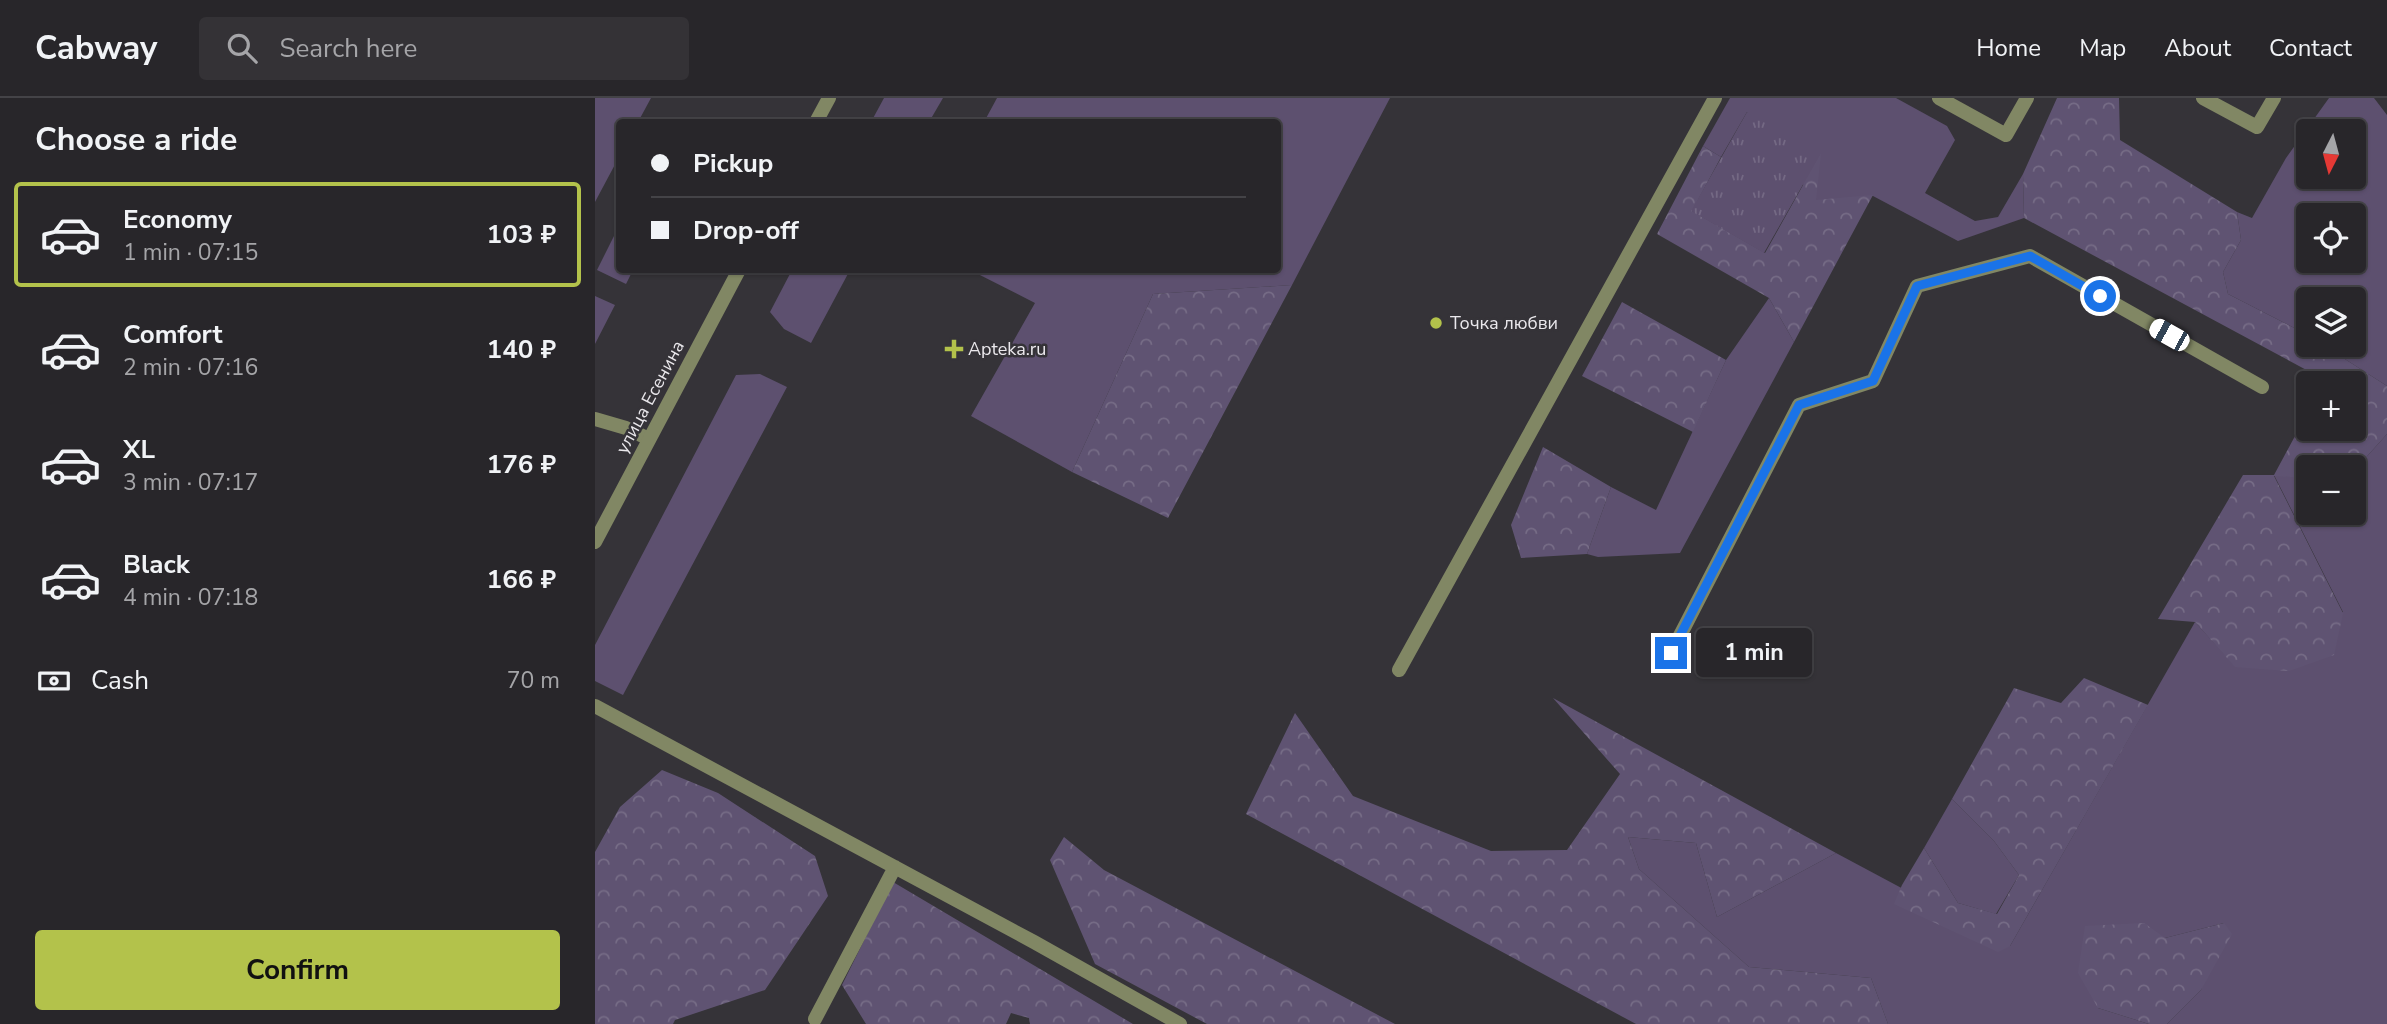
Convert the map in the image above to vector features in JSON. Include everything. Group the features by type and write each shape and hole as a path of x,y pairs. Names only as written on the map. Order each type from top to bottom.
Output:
{"street":[{"path":"818,119 829,98"},
{"path":"1399,670 1715,98"},
{"path":"1939,98 2007,135 2027,98"},
{"path":"2203,98 2257,127 2274,98"},
{"path":"1671,653 1799,405 1873,381 1917,286 2030,256 2262,387"},
{"name":"улица Есенина","path":"595,542 737,273"},
{"path":"595,419 626,428 649,439"},
{"path":"595,706 1180,1024"},
{"path":"815,1019 895,867"}],"green space":[{"path":"595,98 651,98 640,119 616,119 616,163 595,202"},
{"path":"884,98 943,98 931,119 873,119"},
{"path":"997,98 1390,98 1292,285 1153,294 1072,472 971,416 1035,303 976,273 1281,273 1281,119 986,119"},
{"path":"1730,98 1896,98 1947,126 1955,140 1925,193 1975,221 1998,217 2023,174 2024,218 1958,241 1873,196 1816,201 1747,112 1721,157 1703,146"},
{"path":"2057,98 2119,98 2120,140 2237,212 2241,240 2223,272 2228,294 2296,329 2296,357 2342,357 2364,371 2308,371 2024,218 2023,174"},
{"path":"2329,98 2374,98 2387,115 2387,386 2342,357 2366,357 2366,287 2296,287 2296,329 2228,294 2223,272 2241,240 2237,212 2252,218 2296,144 2296,189 2366,189 2366,119 2314,119"},
{"path":"1747,112 1821,153 1764,253 1691,211"},
{"path":"1703,146 1721,157 1692,211 1765,253 1821,153 1816,200 1873,195 1794,342 1769,298 1657,234"},
{"path":"616,232 616,273 632,273 626,284 597,270"},
{"path":"790,273 848,273 811,343 784,329 770,312"},
{"path":"1292,285 1168,518 1072,472 1153,294"},
{"path":"595,296 615,305 595,344"},
{"path":"1769,298 1794,342 1680,553 1598,557 1587,554 1611,487 1656,510 1726,360"},
{"path":"1622,302 1726,360 1693,432 1582,376"},
{"path":"2366,373 2387,386 2387,434 2366,457 2366,455 2296,455 2296,477 2274,476 2296,520 2296,525 2299,525 2343,613 2334,655 2289,671 2235,667 2195,622 2158,619 2243,475 2274,475 2296,434 2296,441 2366,441"},
{"path":"760,374 787,387 623,695 595,681 595,645 736,375"},
{"path":"2387,434 2387,1024 2167,1024 2201,990 2224,923 2165,938 2098,1008 2149,1024 1888,1024 1871,978 1749,967 1639,869 1628,837 1696,843 1717,917 1836,853 2010,946 2195,622 2236,667 2343,612 2299,525 2366,525 2366,457"},
{"path":"1543,447 1611,487 1587,554 1521,558 1511,525"},
{"path":"2274,475 2296,477 2296,519"},
{"path":"2084,678 2148,705 2010,946 1998,952 1894,904 1924,848 1958,903 1997,914 2019,875 1994,841 1952,799 2014,688 2061,703"},
{"path":"1553,698 1836,853 1717,917 1696,843 1628,837 1639,869 1749,967 1871,978 1888,1024 1636,1024 1246,814 1295,713 1353,796 1491,851 1567,850 1620,774"},
{"path":"662,770 718,793 815,856 828,896 765,990 675,1020 673,1024 595,1024 595,852 620,807"},
{"path":"1952,799 1994,841 2019,875 1996,914 1958,903 1924,848"},
{"path":"1064,837 1104,870 1395,1024 1207,1024 1095,964 1050,860"},
{"path":"893,882 1133,1024 1030,1024 1029,1018 1011,1013 1006,1024 866,1024 842,985"},
{"path":"2144,923 2165,938 2224,923 2232,934 2201,990 2167,1024 2149,1024 2098,1008 2078,973 2085,926"}],"place":[{"name":"Точка любви","path":"1436,323"},
{"name":"Apteka.ru","path":"954,349"}],"route":[{"path":"1671,653 1799,405 1873,381 1917,286 2030,256 2100,296"}]}
